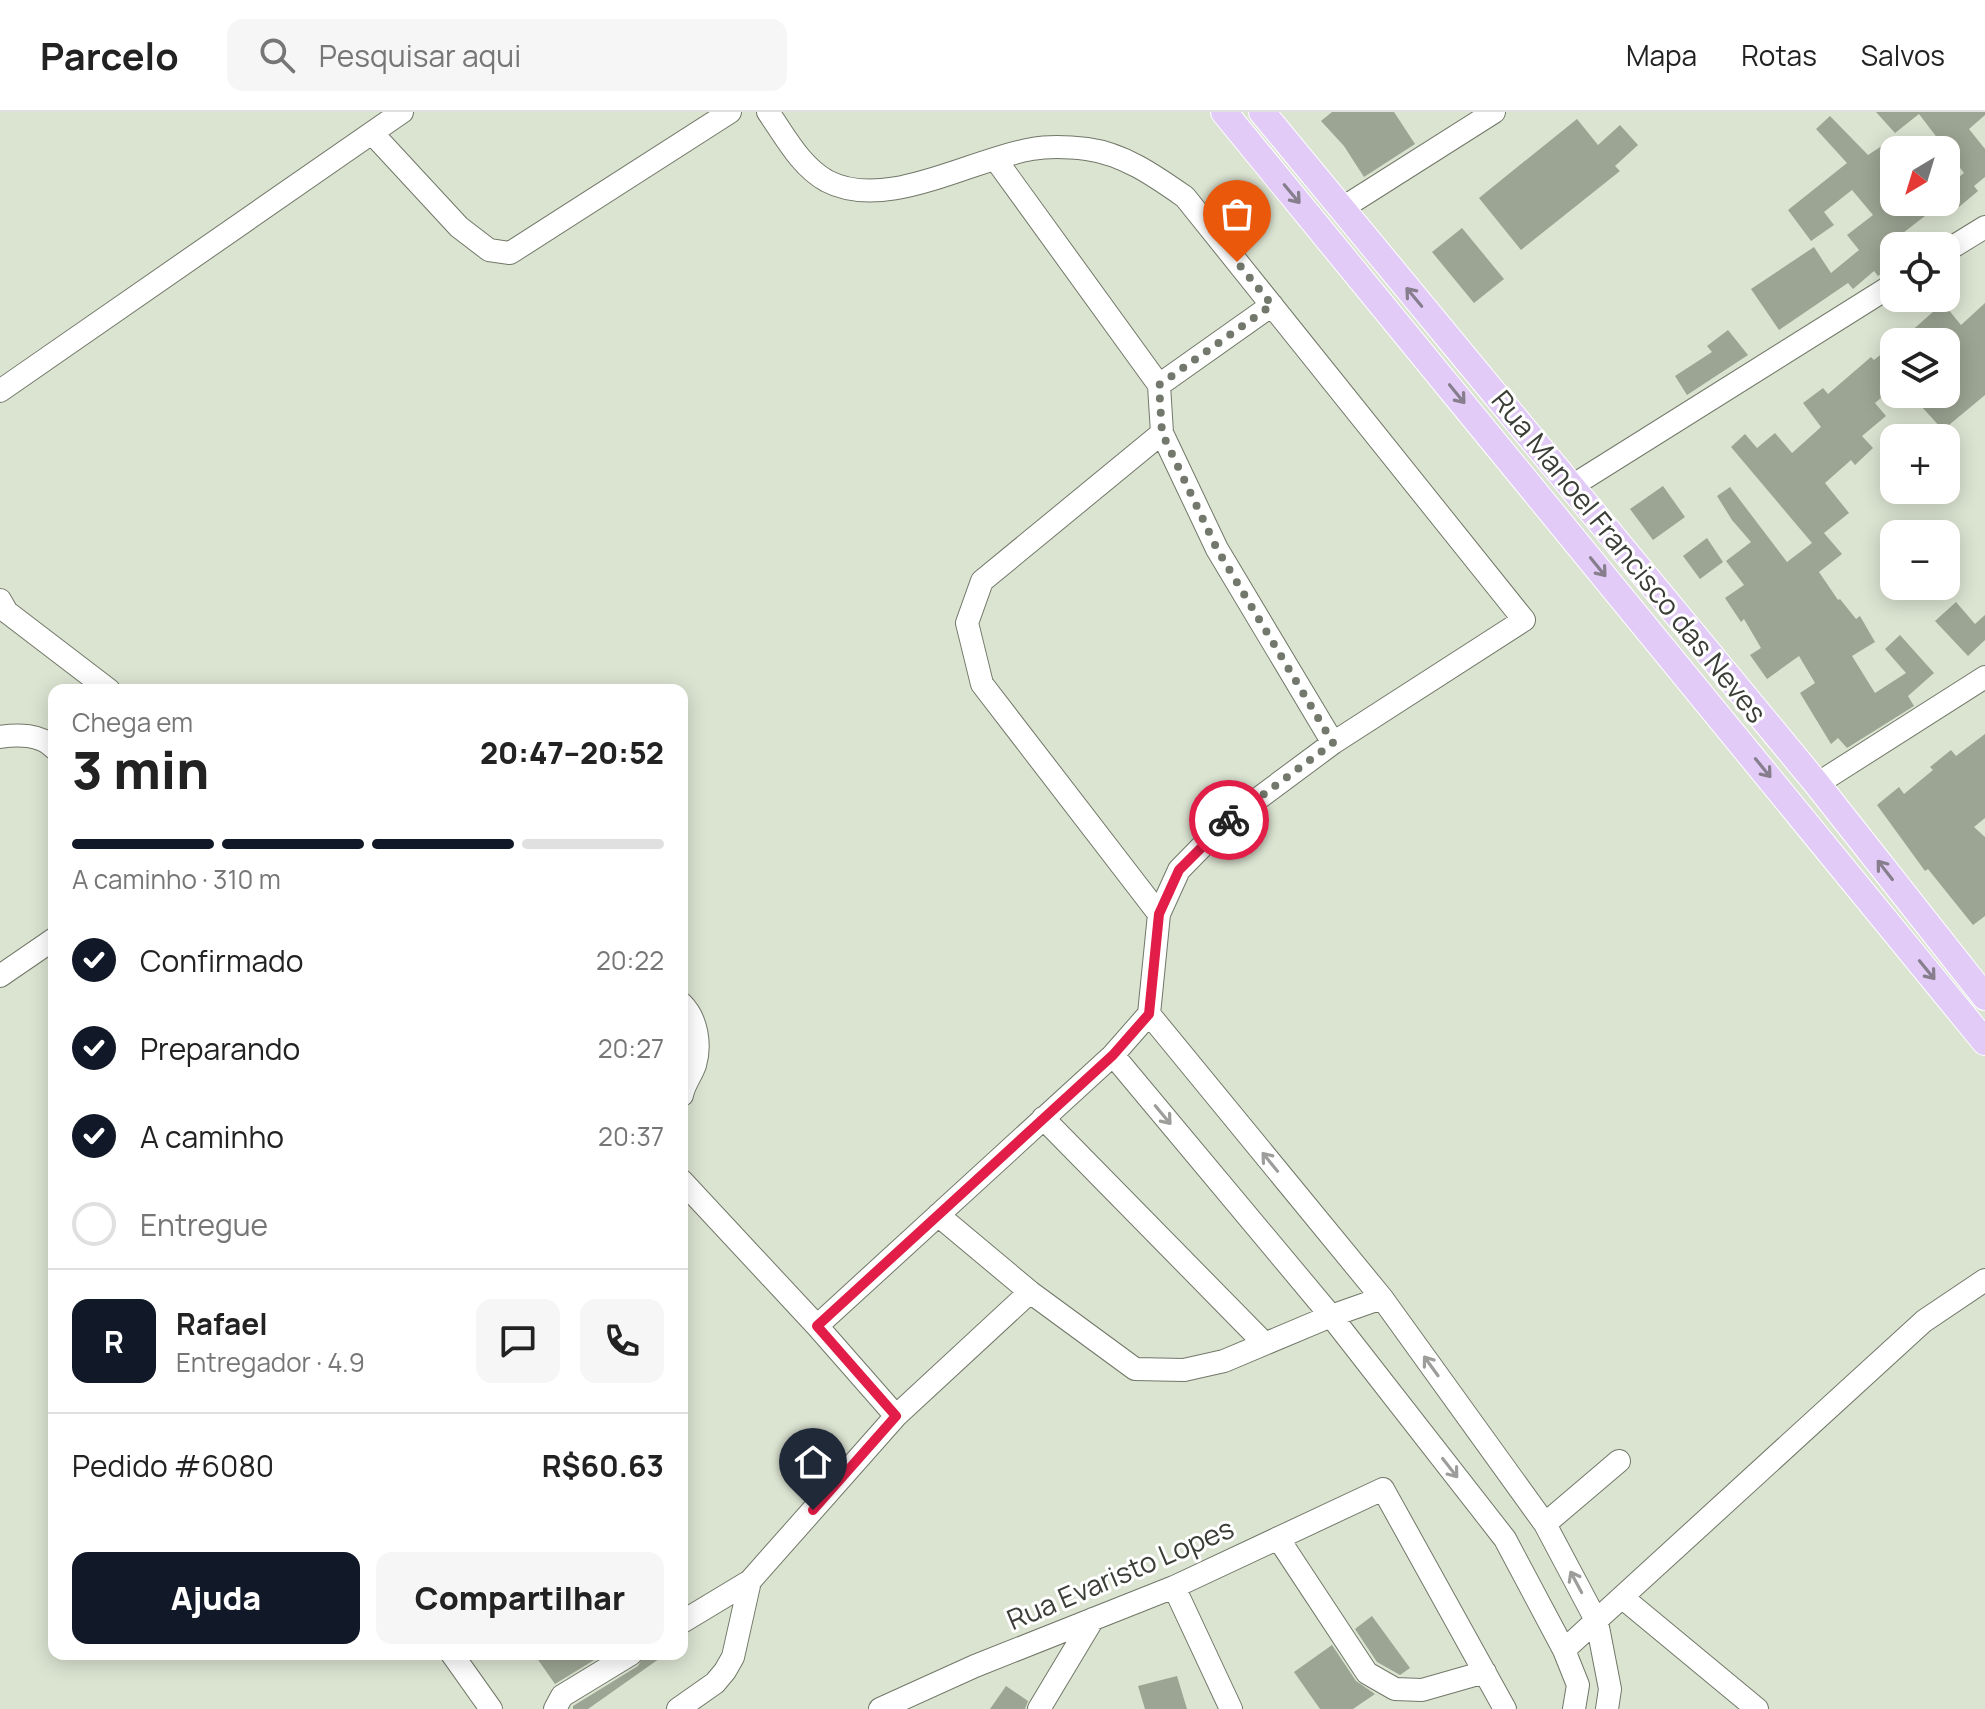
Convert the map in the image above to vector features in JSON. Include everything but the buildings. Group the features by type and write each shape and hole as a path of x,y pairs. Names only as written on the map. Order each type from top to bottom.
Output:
{"main road":[{"name":"Rua Manoel Francisco das Neves","path":"1224,112 1985,1042"},
{"name":"Rua Manoel Francisco das Neves","path":"1262,112 1817,784 1985,997"}],"street":[{"path":"0,391 402,112"},
{"path":"372,133 459,227 489,250 510,253 730,112"},
{"path":"1341,209 1494,112"},
{"path":"770,113 803,162 826,180 854,191 884,191 1033,149 1088,149 1140,166 1185,197 1524,620 1333,743 1224,824 1179,870 1159,914 1149,1014 1113,1055 817,1326"},
{"path":"996,160 1159,385 1162,433 1217,549 1333,743"},
{"path":"1960,242 1985,227"},
{"path":"1572,486 1880,293"},
{"path":"1159,385 1272,305"},
{"path":"1159,914 982,684 967,623 982,581 1162,433"},
{"path":"0,600 7,612 101,684"},
{"path":"1817,784 1985,677"},
{"path":"0,737 18,734 48,742"},
{"path":"0,976 48,943"},
{"path":"1149,1014 1382,1298 1545,1524 1597,1622 1610,1689 1607,1709"},
{"path":"688,1015 695,1027 698,1047 688,1081"},
{"path":"1113,1055 1331,1316 1505,1539 1564,1650 1578,1685 1574,1709"},
{"path":"1043,1118 1264,1343"},
{"path":"688,1177 699,1200"},
{"path":"688,1188 896,1416"},
{"path":"938,1215 1030,1292 1135,1369 1184,1370 1224,1361 1382,1298"},
{"path":"1564,1650 1924,1321 1985,1280"},
{"path":"688,1618 750,1581 896,1416 1030,1292"},
{"path":"1545,1524 1619,1461"},
{"name":"Rua Evaristo Lopes","path":"880,1709 975,1666 1174,1587 1383,1489 1485,1672"},
{"path":"1278,1538 1367,1673 1395,1689 1422,1690 1485,1672 1505,1709"},
{"path":"678,1709 715,1683 733,1657 750,1581"},
{"path":"1174,1587 1231,1709"},
{"path":"1623,1598 1757,1709"},
{"path":"1039,1709 1093,1619"},
{"path":"456,1660 491,1709"},
{"path":"555,1709 562,1696 621,1660"}],"way so far":[{"path":"1229,820 1333,743 1217,549 1162,433 1159,385 1272,305 1237,262"}],"route":[{"path":"813,1510 896,1416 817,1326 1113,1055 1149,1014 1159,914 1179,870 1229,820"}]}
